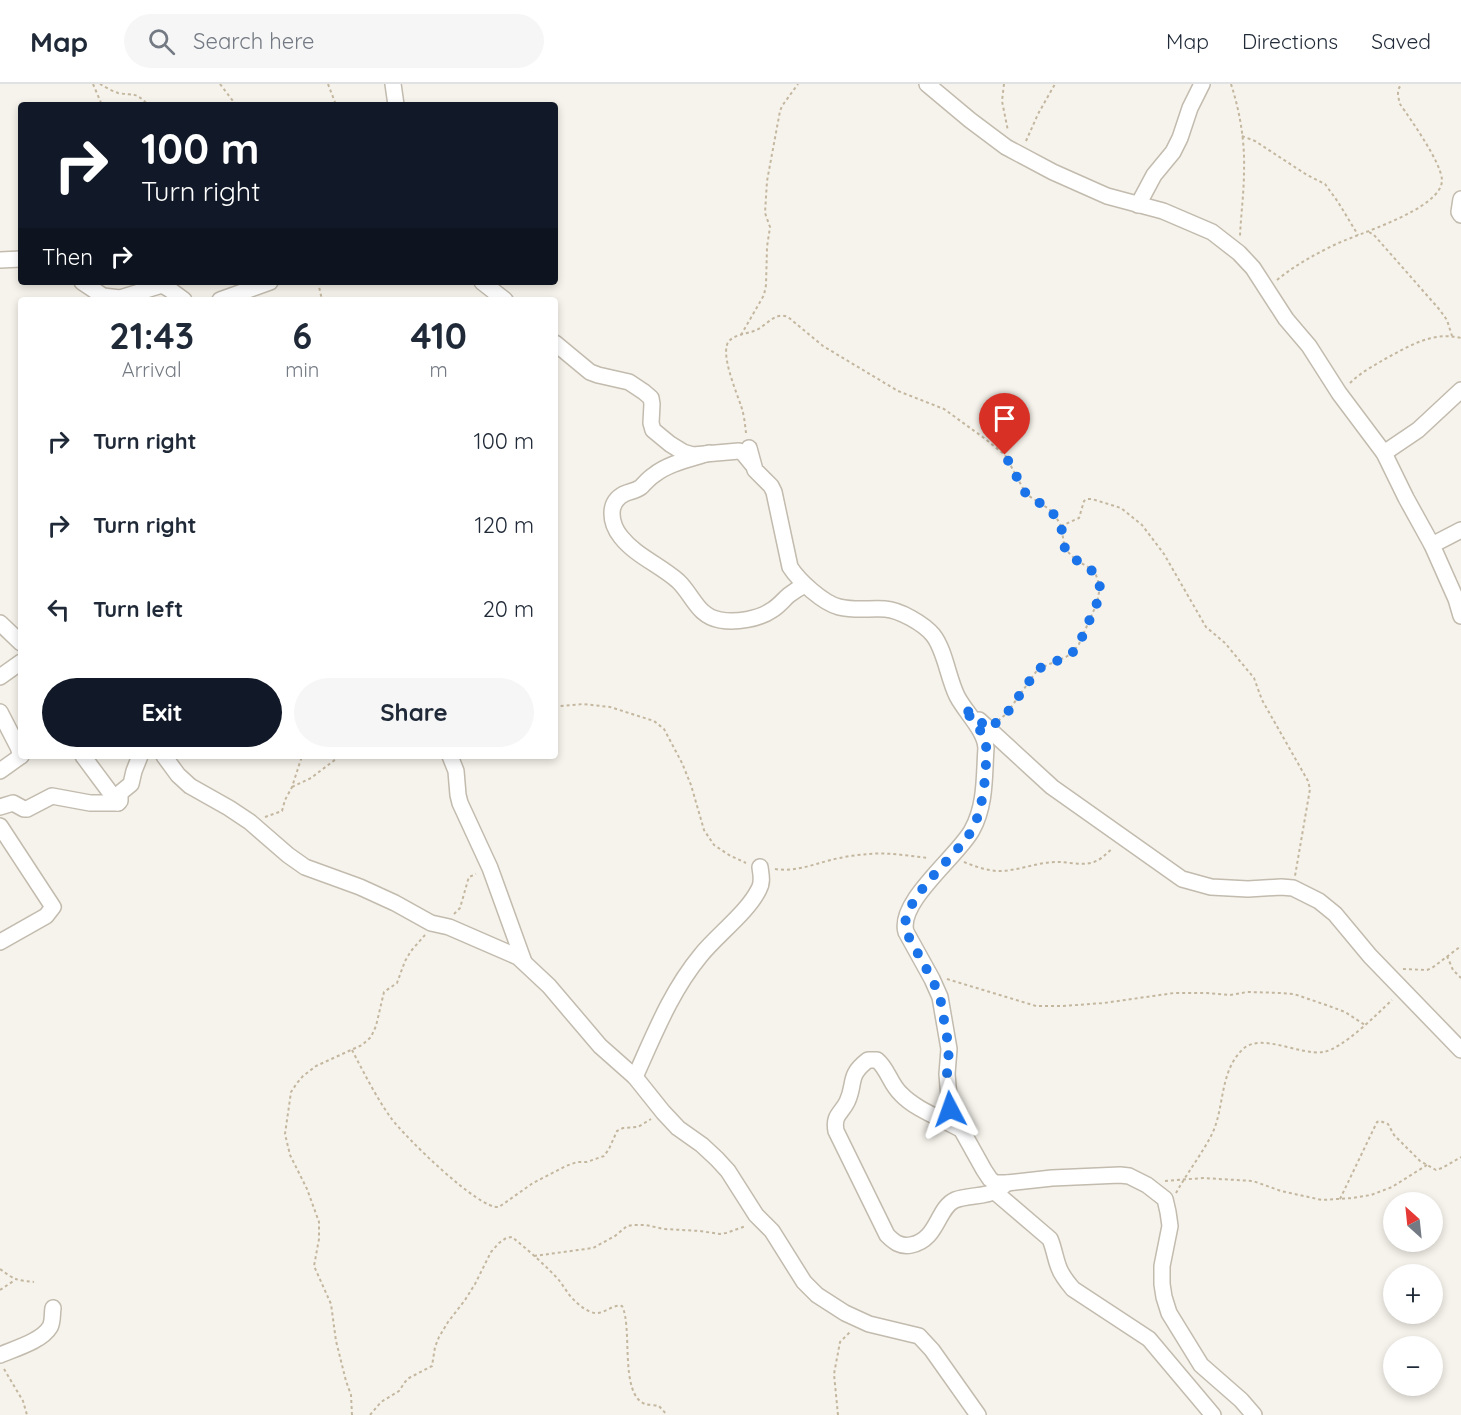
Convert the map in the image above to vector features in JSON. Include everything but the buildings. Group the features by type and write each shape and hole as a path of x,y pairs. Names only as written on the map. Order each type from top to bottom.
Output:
{"street":[{"path":"393,84 396,102"},
{"path":"927,84 1006,147 1053,172 1107,196 1163,211 1212,232 1239,253 1253,268 1286,319 1309,346 1339,393 1384,453 1432,545 1456,598 1461,616"},
{"path":"1138,205 1154,175 1173,152 1202,84"},
{"path":"1461,199 1459,212 1461,215"},
{"path":"0,260 18,259"},
{"path":"86,285 103,296 112,297"},
{"path":"123,297 162,285 180,297"},
{"path":"228,297 262,285"},
{"path":"486,285 501,297"},
{"path":"558,345 590,372 629,382 645,392 651,398 653,430 670,444 688,455 743,453 753,465"},
{"path":"1384,453 1418,430 1461,390"},
{"path":"749,448 755,470 774,492 790,567 795,575 830,604 858,610 892,610 925,627 938,643 963,707 985,739 982,807 972,831 933,876 920,894 904,925 940,997 949,1049 947,1074 950,1109 990,1179 1001,1187 1050,1239 1064,1278 1073,1288 1149,1339 1213,1415"},
{"path":"709,453 664,468 638,489 629,491 616,500 612,514 616,531 632,548 678,581 706,616 721,621 756,618 766,614 791,593 805,585"},
{"path":"1432,545 1461,530"},
{"path":"0,624 18,640"},
{"path":"0,677 18,664"},
{"path":"963,707 1052,787 1182,879 1211,887 1248,889 1281,886 1293,888 1319,901 1335,914 1402,990 1461,1050"},
{"path":"0,712 18,750"},
{"path":"0,771 18,758"},
{"path":"85,759 118,803"},
{"path":"118,803 120,793 131,784 139,759"},
{"path":"166,759 190,786 229,808 305,867 382,897 436,924 449,927 518,957 549,986 600,1046 634,1077 678,1128 717,1158 756,1215 772,1231 804,1282 817,1295 845,1313 869,1324 919,1336 932,1350 978,1415"},
{"path":"451,759 456,771 460,804 490,868 524,962"},
{"path":"0,807 12,803 24,809 54,796 90,803 118,803"},
{"path":"0,826 53,907 46,916 0,942"},
{"path":"634,1077 674,993 700,955 759,889 762,879 760,867"},
{"path":"963,1131 915,1106 901,1095 891,1082 884,1066 877,1060 867,1060 854,1074 847,1102 835,1124 836,1131 887,1235 895,1243 905,1246 917,1244 929,1235 954,1200 1001,1187 1052,1178 1106,1175 1129,1176 1147,1185 1165,1199 1168,1212 1170,1226 1162,1266 1162,1284 1169,1313 1201,1365 1241,1400 1254,1415"},
{"path":"0,1355 44,1334 50,1326 53,1308"}],"path":[{"path":"93,84 101,102"},
{"path":"100,84 116,93 134,94 145,102"},
{"path":"220,84 234,102"},
{"path":"328,84 335,102"},
{"path":"741,335 764,295 770,231 765,213 767,181 780,111 798,84"},
{"path":"1004,84 1002,101 1008,132 1006,147"},
{"path":"1023,155 1027,136 1055,84"},
{"path":"1231,84 1236,98 1245,172 1239,253"},
{"path":"1267,289 1301,262 1331,246 1410,213 1423,206 1440,190 1442,179 1438,166 1400,104 1398,94 1402,84"},
{"path":"1242,136 1255,141 1325,184 1358,235"},
{"path":"1368,231 1439,309 1447,320 1452,336"},
{"path":"749,448 742,407 729,372 728,341 756,331 777,316 786,315 823,346 898,391 944,409 1005,455 1026,494 1049,509 1056,517 1061,526 1065,549 1096,575 1100,587 1097,603 1079,644 1073,652 1038,669 1007,713 989,729"},
{"path":"1339,393 1359,375 1425,339 1436,336 1461,338"},
{"path":"1061,526 1079,518 1084,501 1087,499 1121,508 1142,525 1164,554 1206,627 1225,643 1254,678 1262,700 1308,781 1310,789 1293,888"},
{"path":"558,707 584,704 610,707 654,721 664,729 682,763 704,830 714,845 743,862 760,867 786,871 869,854 950,857 980,868 1007,871 1043,862 1084,864 1094,862 1116,846 1130,841"},
{"path":"261,831 264,817 281,812 301,759"},
{"path":"292,787 311,778 336,759"},
{"path":"352,1415 351,1395 336,1341 331,1304 314,1266 318,1222 285,1134 291,1092 303,1076 316,1066 362,1045 371,1037 384,992 397,983 411,951 436,924 460,908 469,877 490,868"},
{"path":"1380,966 1427,970 1461,946"},
{"path":"1447,956 1453,970 1461,978"},
{"path":"930,974 1036,1006 1104,1003 1174,993 1230,996 1247,992 1294,994 1329,1005 1365,1024"},
{"path":"1183,1180 1212,1133 1224,1084 1236,1058 1245,1048 1251,1044 1262,1043 1311,1052 1332,1049 1365,1024 1402,990"},
{"path":"352,1050 392,1120 470,1194 496,1208 533,1183 566,1166 604,1156 617,1131 623,1128 636,1128 661,1110"},
{"path":"1340,1199 1377,1122 1388,1124 1394,1135 1427,1165 1439,1170 1461,1157"},
{"path":"1141,1182 1203,1178 1253,1181 1281,1191 1322,1200 1340,1199 1371,1195 1392,1188 1427,1165"},
{"path":"534,1256 593,1248 615,1236 627,1226 646,1225 720,1234 744,1228 756,1215"},
{"path":"370,1415 381,1402 399,1391 405,1382 432,1366 435,1347 442,1330 465,1299 491,1252 499,1243 512,1237 556,1277 576,1303 587,1310 603,1312 615,1306 621,1306 626,1319 628,1365 633,1389 641,1401 659,1406 667,1415"},
{"path":"0,1269 15,1280 34,1282"},
{"path":"0,1290 15,1280"},
{"path":"838,1415 834,1374 840,1342 851,1331 869,1324"},
{"path":"0,1364 23,1401 27,1415"}],"route":[{"path":"950,1109 947,1074 949,1049 940,997 904,925 928,882 972,831 982,807 986,743 982,733 963,707 989,729 1007,713 1038,669 1073,652 1079,644 1097,603 1100,587 1096,575 1065,549 1061,526 1056,517 1049,509 1026,494 1005,455"}]}
